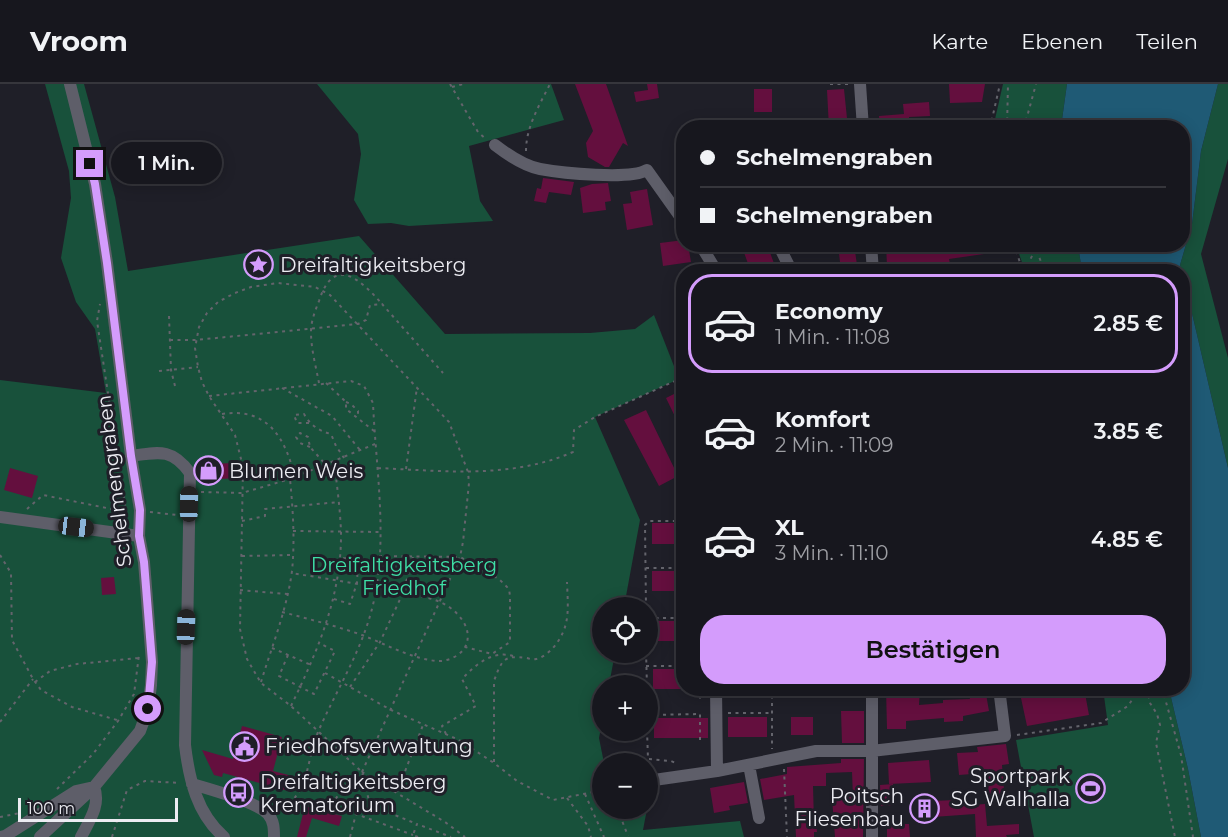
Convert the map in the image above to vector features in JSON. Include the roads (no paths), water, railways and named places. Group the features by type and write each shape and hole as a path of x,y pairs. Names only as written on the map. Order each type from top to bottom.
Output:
{"street":[{"name":"Schelmengraben","path":"40,837 94,787 140,730 148,709 152,662 144,562 139,536 140,510 107,263 95,184 70,84"},
{"path":"860,84 862,120"},
{"path":"495,145 528,165 540,169 617,176 647,170 676,211"},
{"path":"131,456 156,452 170,454 181,461 190,473 185,745 192,784 202,811 224,837"},
{"path":"0,517 139,536"},
{"path":"716,696 717,771"},
{"path":"872,696 872,837"},
{"path":"658,779 717,771 816,751 872,751 1005,736 1000,696"},
{"path":"749,765 759,818"},
{"path":"192,784 257,806 274,824 274,837"},
{"path":"0,837 40,815 76,791 94,787 97,794 96,807 81,837"}],"water":[{"path":"1067,84 1218,84 1201,151 1190,231 1190,120 1062,120"},
{"path":"1079,252 1184,252 1180,264 1081,264"},
{"path":"1190,305 1228,468 1228,837 1201,837 1171,696 1190,696"}],"place":[{"name":"Dreifaltigkeitsberg","path":"259,265"},
{"name":"Blumen Weis","path":"208,471"},
{"name":"Friedhofsverwaltung","path":"244,746"},
{"name":"Sportpark SG Walhalla","path":"1091,788"},
{"name":"Dreifaltigkeitsberg Krematorium","path":"239,793"},
{"name":"Poitsch Fliesenbau","path":"925,808"}],"park label":[{"name":"Dreifaltigkeitsberg Friedhof","path":"404,576"}]}
